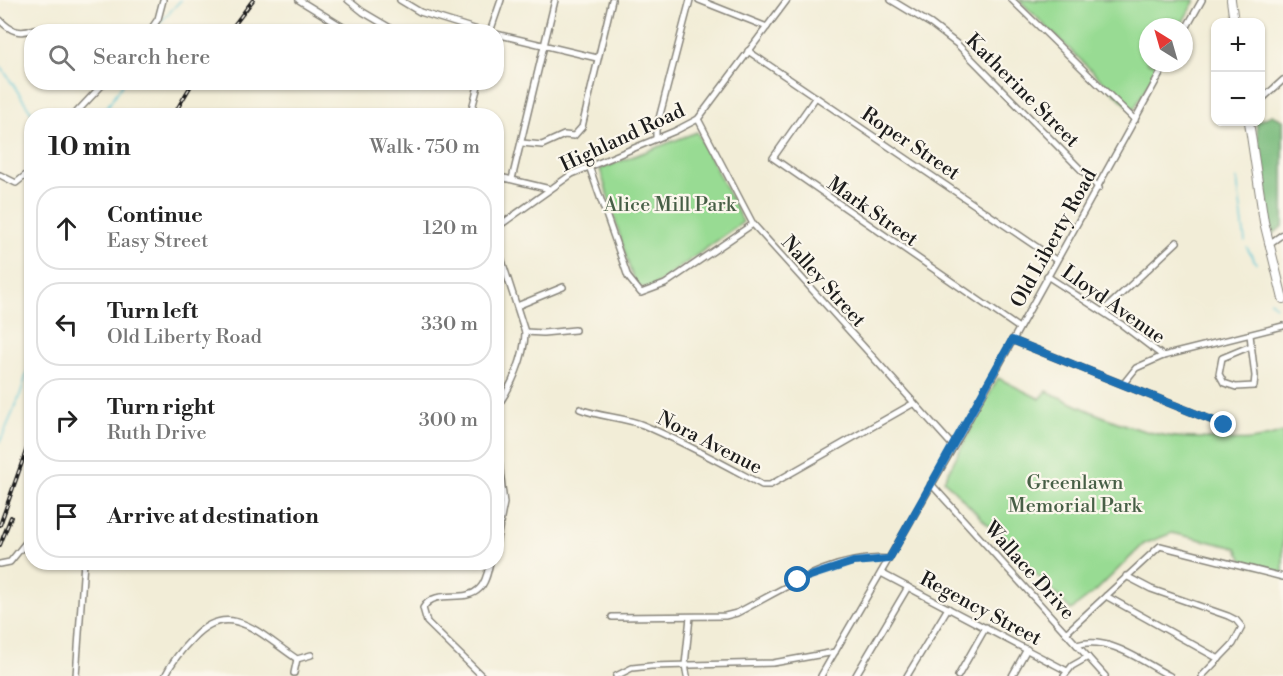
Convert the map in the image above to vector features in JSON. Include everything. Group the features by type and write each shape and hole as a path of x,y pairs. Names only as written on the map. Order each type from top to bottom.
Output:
{"main road":[{"path":"1231,0 1233,18"},
{"path":"1250,126 1269,244 1283,299"}],"street":[{"path":"155,24 163,0"},
{"path":"299,0 338,24"},
{"path":"348,0 383,24"},
{"path":"399,0 420,12 458,24"},
{"path":"493,24 501,0"},
{"path":"512,179 555,0"},
{"path":"522,143 542,146 564,135 574,136 582,127 612,0"},
{"path":"656,139 656,130 690,0"},
{"path":"699,0 766,27"},
{"path":"719,8 722,0"},
{"name":"Highland Road","path":"504,222 550,189 588,166 656,139 698,119 787,0"},
{"name":"Katherine Street","path":"891,0 931,24 957,44 1099,188"},
{"path":"1012,0 1135,120"},
{"path":"1192,18 1202,0"},
{"path":"0,20 16,32 24,33"},
{"path":"504,36 597,58"},
{"name":"Roper Street","path":"748,51 1056,260"},
{"name":"Old Liberty Road","path":"821,676 1099,188 1161,72"},
{"path":"1265,96 1283,80"},
{"path":"81,108 97,90"},
{"path":"472,108 477,90"},
{"name":"Mark Street","path":"816,97 773,158 1019,328"},
{"name":"Nalley Street","path":"698,119 753,224 953,446"},
{"path":"588,166 628,277 640,293 665,284 753,224"},
{"path":"0,175 16,183 24,176"},
{"path":"504,178 550,189"},
{"path":"1269,244 1283,234"},
{"path":"1103,311 1177,242"},
{"path":"504,266 525,332 524,349 504,393"},
{"name":"Lloyd Avenue","path":"1047,276 1103,311 1163,356"},
{"path":"517,306 563,287"},
{"path":"1124,383 1136,368 1163,356 1283,326"},
{"path":"525,332 575,330"},
{"path":"1250,334 1251,346 1254,386 1236,387 1224,383 1219,374 1222,358 1251,346"},
{"path":"1012,340 1059,361 1124,383 1224,425"},
{"name":"Nora Avenue","path":"580,409 603,417 639,424 681,442 762,485 783,480 914,403"},
{"name":"Wallace Drive","path":"931,484 1105,676"},
{"path":"0,564 10,562 24,545"},
{"path":"1066,633 1156,548 1164,546 1283,577"},
{"path":"612,617 690,617 737,613 808,575 853,562 889,559"},
{"path":"76,676 83,570"},
{"path":"482,676 427,622 423,608 434,598 475,592 483,584 487,570"},
{"name":"Regency Street","path":"881,573 1027,649 1066,673"},
{"path":"1126,576 1151,589 1236,620 1242,627 1238,638 1202,676"},
{"path":"856,675 908,587"},
{"path":"1106,596 1219,659"},
{"path":"907,676 948,608"},
{"path":"687,676 685,665 690,617"},
{"path":"165,676 187,643 205,624 221,619 240,622 297,659 311,655"},
{"path":"958,676 986,627"},
{"path":"1077,645 1088,642 1105,644 1170,676"},
{"path":"1012,676 1027,649"},
{"path":"616,676 632,668 773,663 835,652"},
{"path":"1066,673 1088,657"},
{"path":"294,673 297,659"}],"green space":[{"path":"1019,0 1195,0 1185,18 1139,18 1139,72 1155,72 1133,111"},
{"path":"1272,115 1283,120 1283,226 1272,235 1257,126 1265,126 1265,118"},
{"name":"Alice Mill Park","path":"697,132 743,222 651,288 638,287 630,270 600,169"},
{"name":"Greenlawn Memorial Park","path":"998,378 1040,399 1047,391 1122,424 1168,436 1242,441 1283,432 1283,573 1244,563 1237,548 1172,533 1144,544 1096,591 1071,610 944,480"}],"waterway":[{"path":"159,24 181,0"},
{"path":"0,65 29,108"},
{"path":"106,108 119,90"},
{"path":"1237,179 1245,241"},
{"path":"1247,248 1256,263"},
{"path":"1270,301 1276,306"},
{"path":"0,442 24,382"}],"railway":[{"path":"235,24 253,0"},
{"path":"178,108 188,90"},
{"path":"0,525 24,457"},
{"path":"0,545 11,517"}],"route":[{"path":"798,580 853,562 879,558 889,559 1012,340 1033,351 1137,388 1224,425"}]}
